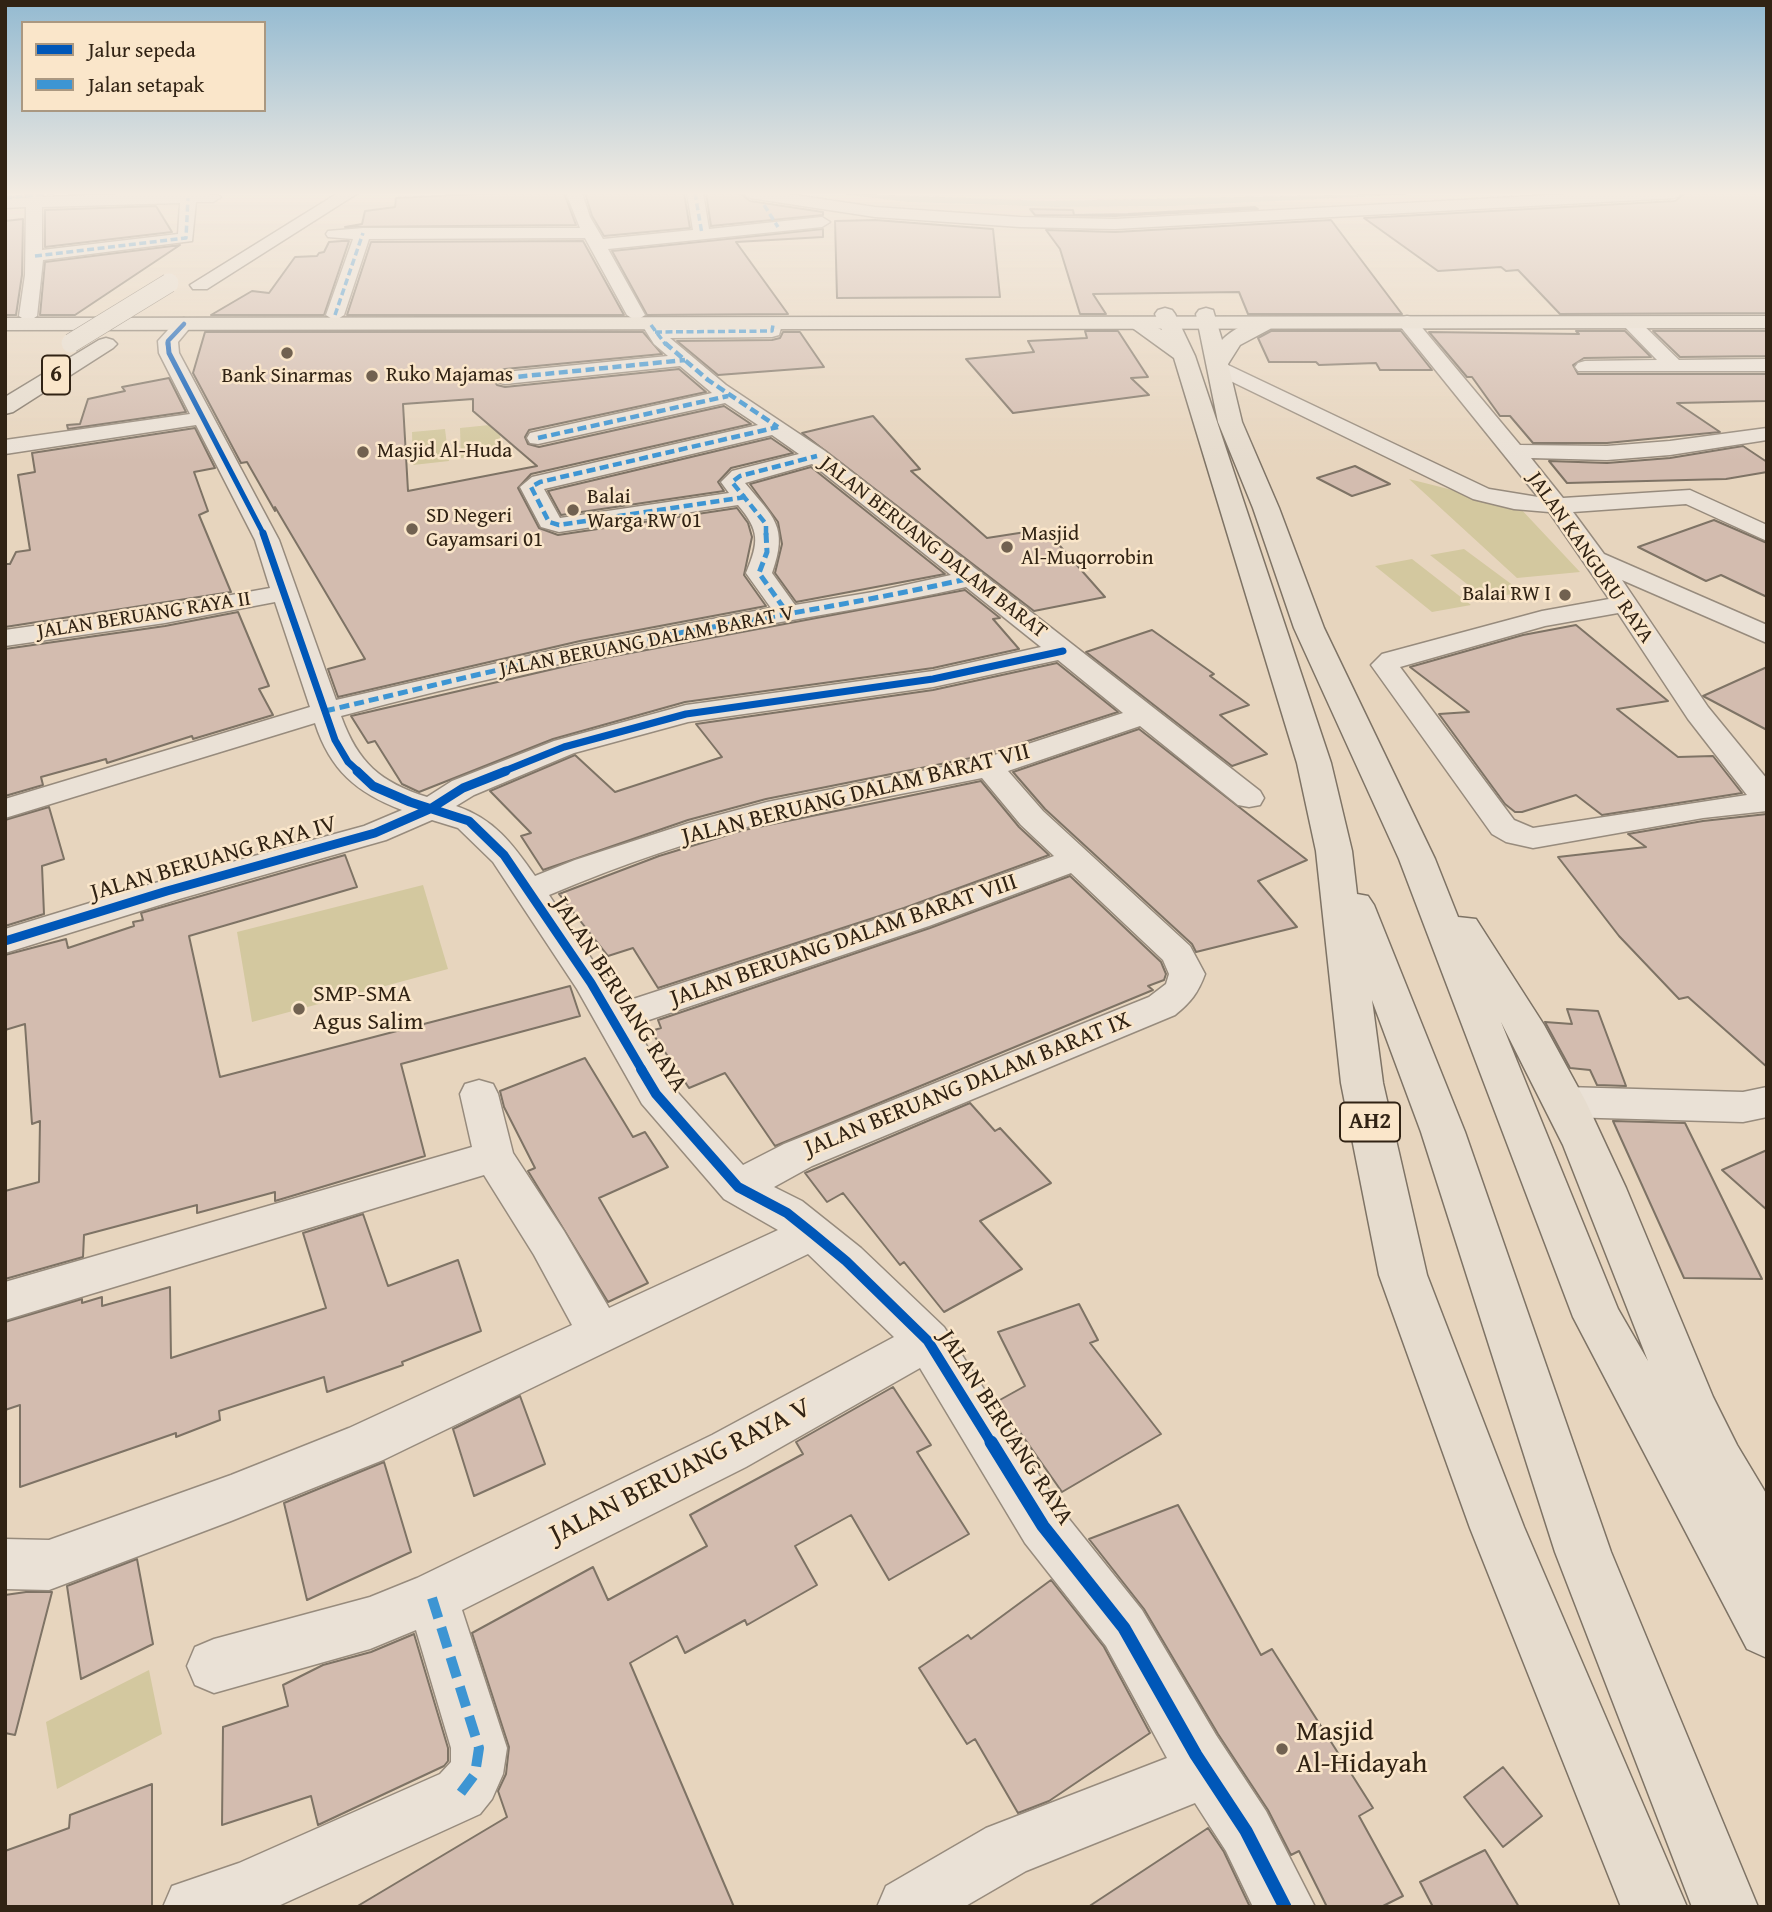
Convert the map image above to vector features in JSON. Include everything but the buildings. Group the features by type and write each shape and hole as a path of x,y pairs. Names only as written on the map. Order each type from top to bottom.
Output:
{"main road":[{"name":"6","path":"5,382 179,282"},
{"name":"6","path":"5,407 106,344 181,282"},
{"path":"5,316 335,315 1189,336 1767,313"},
{"path":"1189,336 1263,325 1407,322 1767,323"},
{"path":"5,324 773,325 1189,336 1232,341 1263,325"},
{"path":"1189,336 1230,422 1266,508 1309,628 1417,859 1597,1317 1767,1629"},
{"name":"AH2","path":"1189,336 1314,763 1334,851 1362,1083 1403,1275 1497,1528 1654,1907"},
{"name":"AH2","path":"1334,851 1443,1132 1583,1552 1725,1907"},
{"path":"1417,859 1505,993 1565,1102 1611,1205 1675,1366 1713,1451 1767,1548"}],"street":[{"path":"28,316 32,282"},
{"path":"335,315 346,282"},
{"name":"JALAN BERUANG DALAM BARAT","path":"621,282 647,324 727,396 778,427 817,456 1249,798"},
{"name":"JALAN KANGURU RAYA","path":"1407,322 1513,451 1595,559 1698,713 1767,800"},
{"name":"JALAN BERUANG RAYA","path":"184,324 168,341 169,353 267,540 335,740 348,762 373,786 468,821 504,855 612,1019 656,1094 738,1187 787,1213 812,1233 846,1261 928,1341 1043,1526 1125,1628 1206,1770 1246,1830 1286,1907"},
{"path":"1631,324 1675,367"},
{"path":"1189,336 1481,494 1514,502 1555,506 1680,496 1704,502 1767,534"},
{"path":"505,379 685,360"},
{"path":"1586,367 1767,365"},
{"path":"538,438 727,396"},
{"path":"5,447 203,418"},
{"path":"746,497 565,525 549,522 531,487 540,482 778,427"},
{"path":"1513,451 1606,453 1670,448 1767,434"},
{"path":"788,614 759,573 767,552 766,524 732,480 817,456"},
{"path":"1728,514 1767,507"},
{"path":"1595,559 1767,635"},
{"name":"JALAN BERUANG DALAM BARAT V","path":"5,809 325,711 581,652 873,600 971,578"},
{"name":"JALAN BERUANG RAYA II","path":"7,644 283,593"},
{"path":"1623,604 1542,619 1392,660 1385,665 1503,827 1517,835 1532,838 1767,800"},
{"name":"JALAN BERUANG RAYA IV","path":"5,941 167,891 375,834 430,809 463,788 521,762 564,747 686,713 933,678 1063,651"},
{"name":"JALAN BERUANG DALAM BARAT VII","path":"529,891 641,848 767,812 989,767 1144,715"},
{"path":"989,767 1032,818 1075,860"},
{"name":"JALAN BERUANG DALAM BARAT IX","path":"738,1187 810,1150 1162,1006 1181,991 1187,974 1178,954 1125,902 1075,860"},
{"name":"JALAN BERUANG DALAM BARAT VIII","path":"612,1019 917,918 1075,860"},
{"path":"479,1094 494,1156 549,1243 599,1332"},
{"path":"1565,1102 1743,1107 1767,1102"},
{"path":"5,1301 494,1156"},
{"path":"5,1564 49,1566 366,1444 812,1233"},
{"name":"JALAN BERUANG RAYA V","path":"214,1666 370,1623 432,1598 729,1451 928,1341"},
{"path":"193,1907 244,1891 447,1800 460,1794 474,1780 480,1764 479,1748 432,1598"},
{"path":"907,1907 1007,1849 1206,1770"}],"shaded area":[{"path":"499,424 502,454 461,458 460,428"},
{"path":"445,429 449,461 413,465 412,432"},
{"path":"1409,479 1519,507 1580,572 1517,578"},
{"path":"1464,549 1522,592 1486,599 1430,555"},
{"path":"1412,559 1471,605 1432,612 1375,566"},
{"path":"423,885 448,969 252,1022 237,932"},
{"path":"149,1670 162,1734 57,1789 46,1722"}],"marked path":[{"path":"335,315 346,282"},
{"path":"651,325 659,338 689,366 778,427"},
{"path":"655,332 772,331 773,325"},
{"path":"505,378 685,360"},
{"path":"538,438 728,396"},
{"path":"746,497 559,525 549,522 531,487 540,482 778,427"},
{"path":"788,614 759,573 767,552 766,524 732,482 740,476 817,456"},
{"path":"325,711 581,652 735,622 873,600 971,578"},
{"path":"432,1598 479,1748 475,1774 460,1794"}],"cycle path":[{"path":"184,324 168,341 169,353 267,540 335,740 348,762 373,786 410,802 469,821 504,855 591,983 656,1094 738,1187 787,1213 812,1233 846,1261 928,1341 1043,1526 1124,1628 1196,1755 1246,1831 1285,1907"},
{"path":"5,941 167,891 375,833 430,809 463,788 564,747 686,714 933,679 1063,651"}],"place":[{"name":"Bank Sinarmas","path":"287,353"},
{"name":"Ruko Majamas","path":"372,376"},
{"name":"Masjid Al-Huda","path":"363,452"},
{"name":"Balai Warga RW 01","path":"573,510"},
{"name":"SD Negeri Gayamsari 01","path":"412,529"},
{"name":"Masjid Al-Muqorrobin","path":"1007,547"},
{"name":"Balai RW I","path":"1565,595"},
{"name":"SMP-SMA Agus Salim","path":"299,1009"},
{"name":"Masjid Al-Hidayah","path":"1282,1749"}]}
